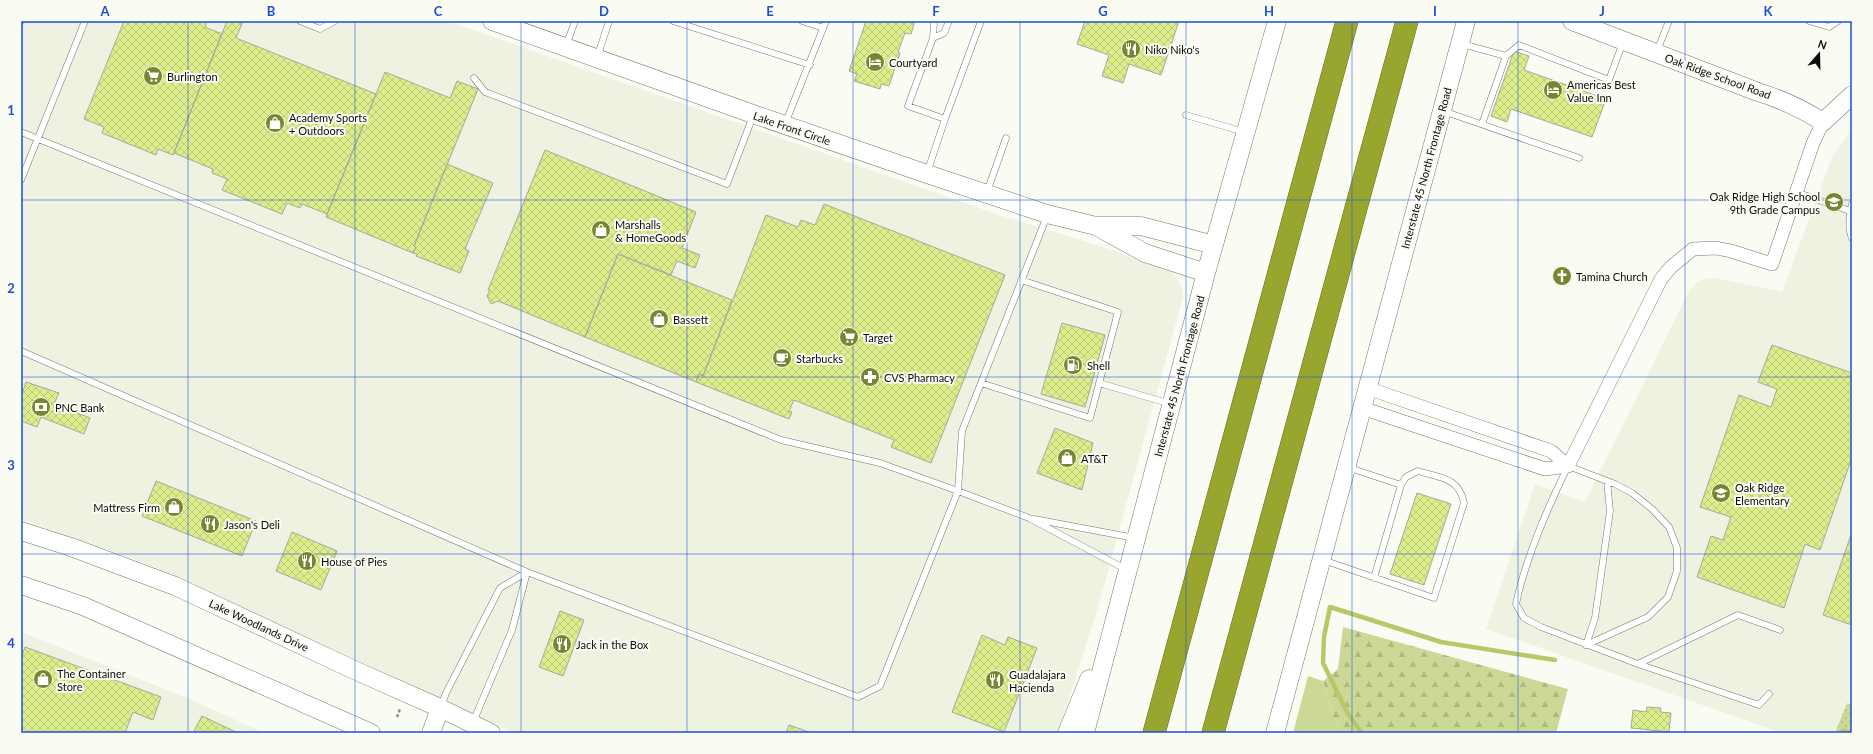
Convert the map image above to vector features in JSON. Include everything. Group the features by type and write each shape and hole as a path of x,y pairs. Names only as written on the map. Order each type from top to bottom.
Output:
{"highway":[{"path":"1154,733 1347,21"},
{"path":"1213,733 1407,21"}],"main road":[{"name":"Lake Front Circle","path":"492,21 784,125 1047,214 1096,226 1141,226 1214,245"},
{"name":"Interstate 45 North Frontage Road","path":"1085,733 1206,273 1247,133 1277,21"},
{"name":"Interstate 45 North Frontage Road","path":"1276,732 1466,21"},
{"name":"Oak Ridge School Road","path":"1572,21 1758,92 1778,98 1808,112 1823,122"},
{"path":"1823,122 1852,95"},
{"name":"Lake Front Circle","path":"1096,226 1145,253 1206,273"},
{"name":"Lake Woodlands Drive","path":"21,531 71,547 175,586 352,670 440,708 471,728 492,733"},
{"path":"21,585 83,606 371,733"},
{"path":"1067,733 1116,613"},
{"path":"434,732 440,708"}],"street":[{"path":"1568,466 1661,279 1671,267 1693,249 1716,248 1731,251 1772,264 1812,143 1823,122"},
{"path":"1367,388 1551,451 1568,466"},
{"path":"1362,408 1545,469 1568,466"}],"lane":[{"path":"21,180 85,21"},
{"path":"300,21 320,30 335,21"},
{"path":"565,48 575,21"},
{"path":"597,59 609,21"},
{"path":"674,21 810,65"},
{"path":"802,21 823,28"},
{"path":"784,125 810,65 826,21"},
{"path":"933,38 944,33 949,21"},
{"path":"927,174 945,119 981,21"},
{"path":"1656,53 1669,21"},
{"path":"1809,21 1829,27 1838,21"},
{"path":"934,22 933,38 908,106 945,119"},
{"path":"1482,124 1506,56 1519,45 1609,80 1624,41"},
{"path":"1460,43 1506,56"},
{"path":"474,78 485,92 728,184 753,114"},
{"path":"1442,110 1579,158"},
{"path":"1186,115 1247,133"},
{"path":"21,132 781,440 880,463 1028,518 1128,571"},
{"path":"987,194 1006,138"},
{"path":"1796,192 1850,211"},
{"path":"1852,204 1850,211 1850,233 1852,238"},
{"path":"21,351 527,572 858,697 880,686 958,491 962,431 1047,214"},
{"path":"981,383 1090,418 1118,312 1021,280"},
{"path":"1099,383 1171,404"},
{"path":"1586,645 1648,617 1668,597 1676,571 1677,548 1669,527 1652,509 1632,493 1607,481 1568,466 1550,505 1520,587 1516,604 1524,618 1541,627 1586,645 1759,705 1769,694"},
{"path":"1346,467 1401,485"},
{"path":"1321,559 1374,578 1434,598 1464,503 1462,492 1456,484 1418,471 1406,477 1401,485 1374,578"},
{"path":"1586,645 1595,618 1610,511 1607,481"},
{"path":"1028,518 1137,538"},
{"path":"440,708 446,693 500,588 527,572"},
{"path":"471,728 512,630 527,572"},
{"path":"1638,664 1738,615 1780,630"}],"path":[{"path":"21,25 24,21"},
{"path":"397,717 400,709"}],"shaded area":[{"path":"21,21 448,21 996,214 1113,250 1145,263 1170,270 1181,284 1183,297 1097,611 1058,733 513,733 164,571 121,554 21,520"},
{"name":"Oak Ridge Elementary","path":"1852,129 1852,705 1847,703 1835,733 1782,733 1486,629 1535,484 1585,502 1689,291 1696,283 1703,279 1716,278 1782,292 1833,155"},
{"path":"21,632 190,699 264,733 21,733"}],"green space":[{"path":"1343,627 1568,689 1556,733 1343,733 1333,717 1323,681 1338,669"},
{"path":"1308,676 1323,681 1333,717 1343,733 1293,733"},
{"path":"1847,703 1852,705 1852,733 1835,733"}],"building":[{"name":"Burlington","path":"124,21 207,21 205,27 222,34 173,155 158,149 156,155 102,133 104,127 84,119"},
{"name":"Academy Sports + Outdoors","path":"227,21 243,21 236,38 376,94 327,214 302,204 300,208 287,203 282,214 222,190 227,179 212,173 213,169 174,153"},
{"name":"Courtyard","path":"866,21 915,21 911,34 905,33 898,52 900,53 889,86 881,84 880,89 854,81 857,74 849,71"},
{"name":"Niko Niko's","path":"1085,21 1179,21 1161,75 1129,64 1123,83 1102,76 1109,55 1077,44"},
{"path":"1514,51 1529,56 1524,70 1606,99 1592,137 1511,109 1507,122 1491,116"},
{"path":"385,72 450,98 457,81 478,89 414,246 416,247 413,253 326,217"},
{"name":"Marshalls & HomeGoods","path":"545,150 696,212 682,248 700,255 695,268 677,261 671,275 618,254 585,337 498,301 491,304 487,296 490,290 488,290"},
{"path":"447,164 493,183 465,249 469,251 460,273 416,256 417,254 413,253 416,247 414,246"},
{"name":"Target","path":"824,204 1005,275 931,463 891,447 894,440 794,400 789,411 792,412 789,419 696,382 699,374 703,376 766,215 798,227 801,220 815,225"},
{"name":"Bassett","path":"618,254 732,300 703,376 699,374 696,382 585,337"},
{"name":"Shell","path":"1062,323 1105,335 1085,407 1041,394"},
{"path":"1772,345 1852,373 1852,457 1820,550 1805,544 1784,608 1697,577 1711,536 1723,540 1731,517 1700,507 1739,395 1771,407 1777,389 1758,382"},
{"name":"PNC Bank","path":"26,382 59,393 54,404 90,418 84,434 41,417 37,427 21,421 21,391 23,391"},
{"name":"AT&T","path":"1055,428 1093,443 1082,490 1037,473"},
{"path":"156,481 256,521 242,556 142,516"},
{"path":"1417,493 1451,504 1424,585 1390,574"},
{"name":"House of Pies","path":"292,532 337,551 321,590 276,571"},
{"path":"1852,532 1852,625 1823,615"},
{"name":"Jack in the Box","path":"560,611 584,620 563,676 539,667"},
{"name":"Guadalajara Hacienda","path":"982,635 1005,645 1008,637 1037,648 1004,732 952,712"},
{"path":"25,647 161,697 153,720 133,712 125,733 21,733 21,659"},
{"path":"1647,707 1661,708 1660,712 1671,713 1669,732 1631,728 1633,710 1646,712"},
{"path":"202,716 238,733 193,733"},
{"path":"789,725 812,733 786,733"}],"waterway":[{"path":"1362,733 1348,714 1323,663 1324,637 1330,607 1441,642 1555,660"},
{"path":"1843,731 1849,733"}],"place":[{"name":"Niko Niko's","path":"1131,49"},
{"name":"Courtyard","path":"875,62"},
{"name":"Burlington","path":"153,76"},
{"name":"Americas Best Value Inn","path":"1553,90"},
{"name":"Academy Sports + Outdoors","path":"275,123"},
{"name":"Oak Ridge High School 9th Grade Campus","path":"1834,202"},
{"name":"Marshalls & HomeGoods","path":"601,230"},
{"name":"Tamina Church","path":"1562,276"},
{"name":"Bassett","path":"659,319"},
{"name":"Target","path":"849,337"},
{"name":"Starbucks","path":"782,358"},
{"name":"Shell","path":"1073,365"},
{"name":"CVS Pharmacy","path":"870,377"},
{"name":"PNC Bank","path":"41,407"},
{"name":"AT&T","path":"1067,458"},
{"name":"Oak Ridge Elementary","path":"1721,493"},
{"name":"Mattress Firm","path":"174,507"},
{"name":"Jason's Deli","path":"210,524"},
{"name":"House of Pies","path":"307,561"},
{"name":"Jack in the Box","path":"562,644"},
{"name":"The Container Store","path":"43,679"},
{"name":"Guadalajara Hacienda","path":"995,680"}]}
